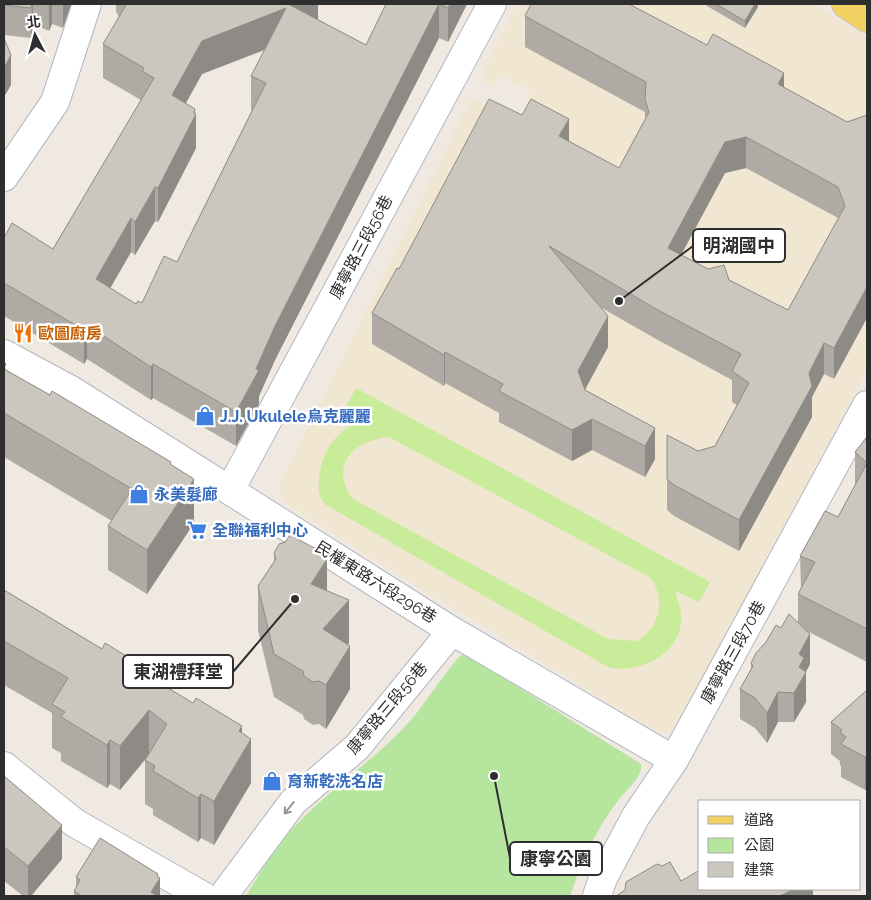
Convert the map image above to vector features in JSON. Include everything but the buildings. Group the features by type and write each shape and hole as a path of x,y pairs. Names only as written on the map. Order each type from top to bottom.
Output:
{"main road":[{"path":"846,4 867,18"}],"street":[{"path":"4,177 56,102 87,4"},
{"name":"康寧路三段56巷","path":"230,490 492,4"},
{"name":"民權東路六段296巷","path":"4,354 71,390 452,630 674,760"},
{"name":"康寧路三段70巷","path":"597,896 603,878 636,816 674,760 861,433 867,405"},
{"name":"康寧路三段56巷","path":"223,896 293,802 357,747 452,630"},
{"path":"4,766 75,823 203,896"}],"shaded area":[{"path":"518,4 815,4 867,38 867,370 674,732 655,731 384,566 285,503 277,489 470,100 487,104 524,124 535,105 526,101 530,89 513,85 512,81 501,75 494,88 484,82 481,76"}],"green space":[{"path":"356,388 710,582 699,602 675,591 680,606 681,621 679,633 673,644 655,660 643,665 619,669 608,667 326,505 321,499 319,490 320,469 323,459 339,434 365,417 346,406","holes":["389,437 651,578 656,587 659,604 658,613 651,628 637,641 608,639 353,499 346,487 343,475 344,465 348,456 365,443"]},
{"path":"462,655 470,657 641,764 640,774 637,779 609,812 596,835 584,859 570,896 246,896 269,859 296,825 402,729"}],"place":[{"name":"明湖國中","path":"619,301"},
{"name":"歐圖廚房","path":"23,333"},
{"name":"J.J. Ukulele烏克麗麗","path":"205,416"},
{"name":"永美髮廊","path":"139,494"},
{"name":"全聯福利中心","path":"197,530"},
{"name":"東湖禮拜堂","path":"295,599"},
{"name":"康寧公園","path":"494,776"},
{"name":"育新乾洗名店","path":"272,781"}]}
